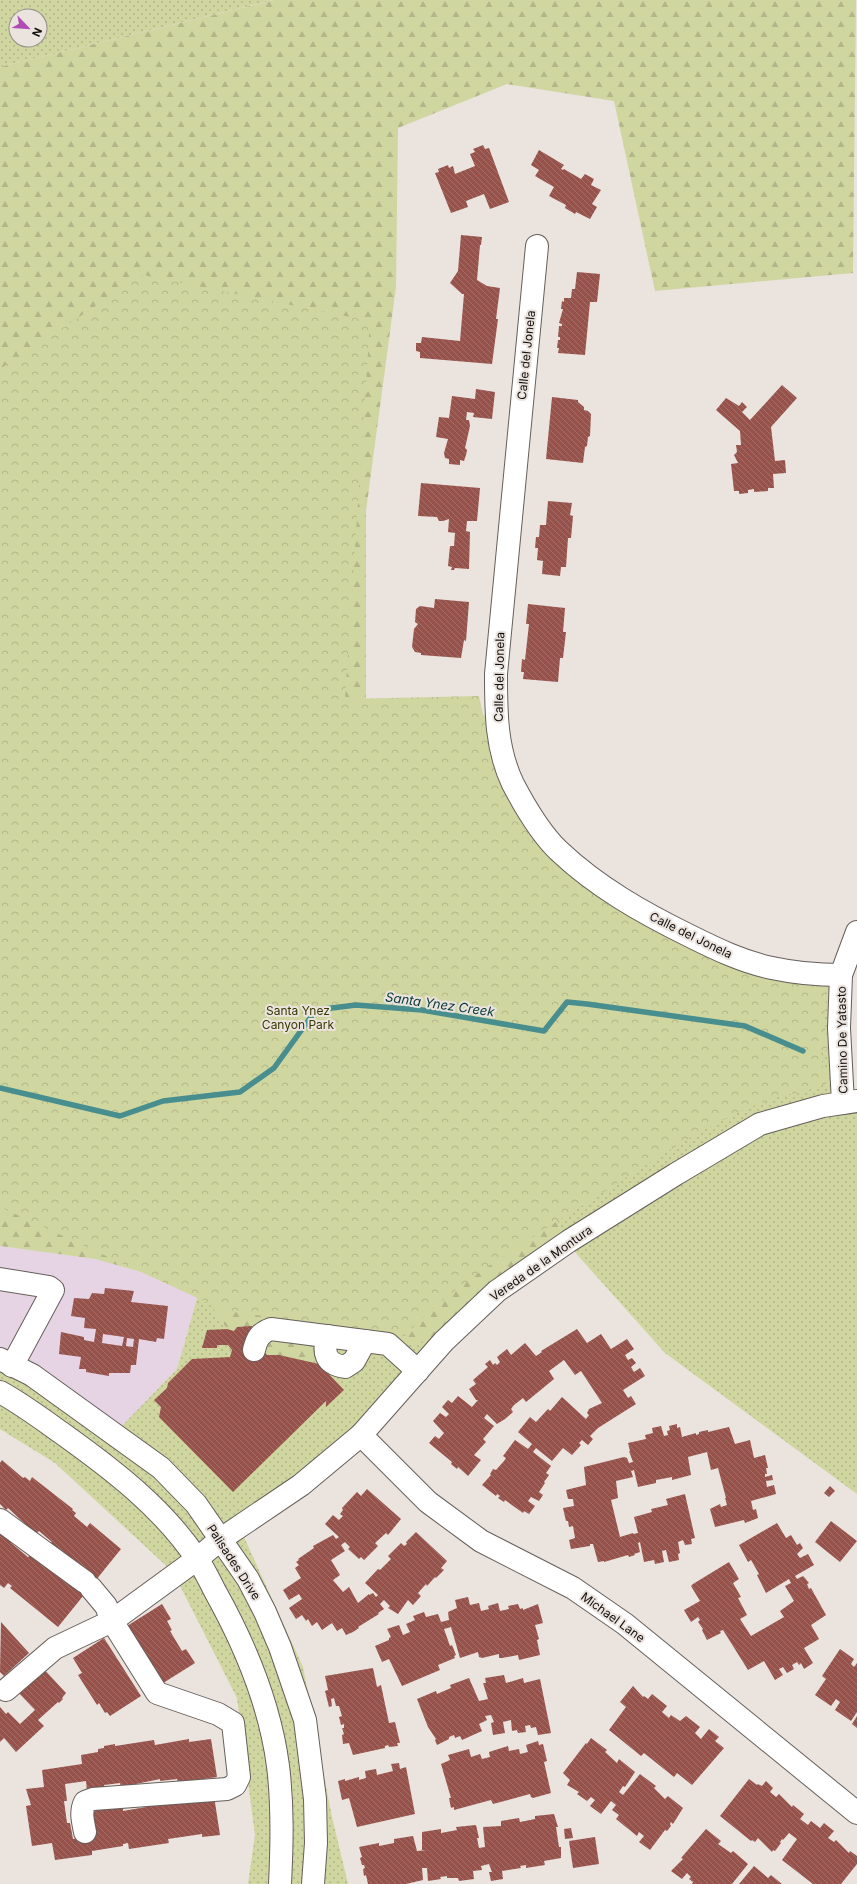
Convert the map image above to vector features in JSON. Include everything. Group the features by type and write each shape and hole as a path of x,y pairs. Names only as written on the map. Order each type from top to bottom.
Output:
{"street":[{"name":"Calle del Jonela","path":"536,246 496,674 496,714 501,751 512,783 534,820 558,850 610,892 671,927 723,952 747,961 771,968 807,974 840,975"},
{"name":"Camino De Yatasto","path":"850,1102 839,1028 840,975 857,932"},
{"name":"Vereda de la Montura","path":"6,1690 55,1648 112,1621 197,1559 221,1539 301,1485 362,1435 444,1341 497,1291 569,1241 662,1182 760,1124 823,1106 850,1102"},
{"path":"0,1279 49,1287 53,1290 6,1362"},
{"path":"254,1350 257,1339 263,1332 271,1329 328,1336 388,1344 418,1371"},
{"name":"Palisades Drive","path":"6,1362 32,1375 161,1468 196,1504 248,1579 265,1612 294,1683 305,1720 315,1799 316,1843 313,1884"},
{"path":"0,1392 37,1415 100,1461 133,1489 166,1521 197,1559 246,1649 259,1686 269,1723 278,1766 283,1819 280,1884"},
{"name":"Michael Lane","path":"362,1435 378,1453 428,1502 481,1541 573,1588 625,1624 857,1812"},
{"path":"0,1520 88,1585 106,1606 112,1621 157,1693 218,1714 233,1723 239,1777 235,1785 227,1789 93,1799 85,1802 82,1808 85,1832"}],"shaded area":[{"path":"0,1246 95,1259 200,1288 177,1369 117,1431 19,1358 0,1347"}],"green space":[{"path":"0,0 273,0 0,67"},
{"name":"Santa Ynez Canyon Park","path":"274,0 856,0 853,273 655,291 614,101 507,84 398,128 396,287 366,511 366,728 565,1241 440,1339 254,1368 199,1288 95,1259 0,1246 0,67"},
{"name":"Santa Ynez Canyon Park","path":"143,275 370,321 345,699 479,696 492,756 578,878 828,984 824,1017 828,1048 827,1050 821,1051 823,1071 830,1069 831,1072 826,1084 772,1099 748,1108 712,1125 678,1145 528,1240 472,1278 437,1305 405,1336 234,1312 217,1307 0,1207 0,369"},
{"path":"496,714 538,816 586,868 726,948 845,971 851,1099 857,1100 857,1494 665,1353 565,1241 366,728"},
{"path":"200,1288 438,1337 357,1431 238,1524 303,1667 332,1817 348,1884 248,1884 255,1835 237,1698 173,1572 55,1463 0,1429 0,1353 117,1431 177,1369"}],"building":[{"path":"483,145 485,149 489,148 509,202 490,209 484,194 466,201 468,207 451,213 435,173 439,172 438,169 448,165 449,168 453,166 455,174 475,166 470,154 475,152 473,149"},
{"path":"539,150 564,165 561,169 564,169 581,179 585,174 594,179 591,185 601,190 592,204 597,207 590,219 576,212 575,214 565,208 566,205 549,196 554,187 535,176 539,170 531,165"},
{"path":"461,235 482,237 477,280 487,286 500,288 496,319 498,319 492,364 420,358 420,352 416,351 416,343 421,343 422,337 460,341 464,294 462,294 450,283 458,271"},
{"path":"577,272 600,274 597,302 590,302 585,355 558,353 559,348 557,348 558,340 560,340 560,337 558,337 559,326 562,326 562,324 559,323 563,309 561,309 562,301 564,302 564,298 571,298 572,289 575,289"},
{"path":"782,385 797,398 771,427 775,461 785,460 786,473 773,474 774,488 768,488 768,491 754,492 754,489 748,490 748,493 739,494 739,491 734,491 731,464 738,463 734,455 737,452 736,445 741,445 740,431 716,410 726,398 739,406 742,402 747,407 742,412 750,420"},
{"path":"476,389 495,392 492,419 473,417 474,413 467,412 466,420 469,420 470,426 465,448 467,450 464,461 460,460 460,465 449,464 449,459 445,458 444,453 448,439 436,437 439,417 449,418 452,396 475,399"},
{"path":"552,397 578,400 578,402 584,407 584,410 591,414 590,436 588,437 587,446 585,447 583,463 546,459"},
{"path":"421,483 480,488 477,521 467,521 466,531 470,532 469,569 455,568 454,570 451,570 452,567 448,566 450,546 454,546 455,533 448,532 449,519 439,521 437,517 418,516"},
{"path":"548,501 572,503 570,515 573,516 571,538 568,538 566,567 561,567 560,576 542,574 543,561 537,560 538,548 535,548 536,537 539,537 540,525 546,525"},
{"path":"435,599 469,602 466,641 464,640 461,658 421,655 421,653 415,652 412,647 414,629 418,624 415,622 416,609 420,606 434,608"},
{"path":"528,604 565,608 563,632 566,632 563,658 560,658 558,682 523,679 524,672 521,672 522,659 525,660 529,624 526,624"},
{"path":"105,1288 134,1291 131,1302 168,1306 164,1339 157,1338 156,1342 139,1339 136,1365 131,1365 130,1373 109,1373 109,1376 86,1372 86,1369 79,1369 81,1357 59,1354 61,1332 84,1337 84,1340 94,1342 96,1329 84,1328 85,1318 71,1316 74,1298 89,1299 92,1293 104,1294","holes":["103,1334 124,1337 122,1346 102,1343","127,1338 134,1339 133,1347 126,1346"]},
{"path":"252,1326 247,1350 262,1349 267,1355 279,1355 319,1364 344,1390 326,1407 326,1401 233,1492 159,1417 161,1407 154,1400 167,1388 168,1383 192,1359 230,1357 232,1350 228,1345 217,1345 217,1348 202,1348 207,1330 227,1329 234,1331 237,1327"},
{"path":"577,1329 587,1343 601,1334 611,1349 627,1339 634,1349 625,1355 628,1360 632,1358 636,1363 631,1367 634,1372 640,1368 645,1376 623,1390 628,1398 631,1396 636,1404 598,1428 590,1436 593,1439 588,1445 582,1440 579,1443 581,1445 572,1455 563,1448 552,1461 536,1448 533,1452 551,1466 546,1473 549,1475 539,1492 543,1495 539,1501 531,1497 528,1501 535,1506 529,1514 524,1511 523,1513 505,1500 504,1502 498,1498 500,1496 497,1494 496,1496 482,1485 491,1475 490,1474 493,1469 496,1470 504,1461 506,1458 503,1456 515,1440 528,1449 532,1444 518,1432 530,1417 536,1422 548,1409 550,1411 562,1397 586,1419 589,1415 587,1413 589,1409 602,1403 581,1371 575,1375 564,1360 549,1371 554,1379 526,1402 523,1398 514,1405 511,1409 513,1412 505,1419 497,1424 487,1414 484,1418 494,1426 483,1439 486,1442 474,1455 481,1460 468,1476 458,1467 457,1469 451,1464 452,1462 429,1443 435,1436 439,1439 444,1433 433,1421 440,1413 446,1417 449,1414 442,1407 448,1400 452,1403 458,1396 472,1407 478,1400 476,1400 469,1389 476,1384 473,1380 488,1367 485,1364 490,1360 493,1365 495,1363 497,1365 500,1362 497,1357 507,1349 511,1355 525,1343 536,1356 542,1352 541,1351"},
{"path":"677,1424 677,1428 680,1427 682,1437 696,1433 696,1435 699,1434 699,1432 708,1430 708,1432 729,1427 735,1444 750,1440 754,1458 765,1455 768,1468 766,1468 767,1474 765,1474 765,1477 772,1475 773,1480 766,1481 767,1487 774,1485 776,1494 751,1501 753,1510 756,1509 758,1518 745,1523 744,1520 715,1527 710,1509 720,1504 721,1507 727,1505 718,1468 711,1470 707,1452 688,1457 691,1475 672,1480 672,1477 656,1480 656,1483 638,1487 634,1470 631,1471 633,1477 616,1481 618,1498 611,1500 620,1537 638,1533 634,1517 652,1512 651,1509 668,1505 666,1499 685,1494 695,1538 691,1539 692,1544 685,1545 683,1540 678,1542 680,1553 678,1554 679,1560 669,1562 666,1550 662,1551 664,1562 655,1564 654,1560 644,1562 640,1542 638,1543 640,1552 634,1554 635,1555 629,1557 628,1555 604,1562 598,1562 593,1544 590,1544 590,1546 571,1549 569,1540 575,1538 573,1526 569,1527 563,1508 574,1506 573,1499 568,1499 566,1490 586,1485 584,1467 624,1457 627,1458 629,1463 633,1462 628,1443 646,1439 645,1435 653,1433 652,1428 661,1426 664,1436 668,1435 667,1431 670,1430 669,1426"},
{"path":"2,1460 23,1478 25,1477 30,1481 32,1477 73,1509 72,1510 76,1513 74,1516 87,1527 90,1523 121,1549 58,1627 10,1588 12,1586 8,1583 4,1588 0,1585 0,1530 13,1541 11,1543 28,1557 52,1542 39,1531 36,1534 8,1508 6,1510 0,1504 0,1463"},
{"path":"830,1486 835,1491 829,1497 824,1493"},
{"path":"367,1489 401,1519 388,1535 386,1533 375,1543 378,1546 364,1560 361,1557 359,1559 348,1549 350,1547 345,1542 341,1545 345,1551 331,1560 340,1575 333,1580 343,1592 349,1587 358,1603 369,1594 373,1593 376,1597 378,1595 365,1583 378,1569 380,1570 391,1559 388,1556 401,1543 404,1546 407,1544 406,1542 416,1532 447,1561 441,1568 444,1570 427,1586 426,1584 418,1593 421,1596 413,1605 408,1600 398,1614 388,1608 390,1606 384,1600 380,1604 384,1609 378,1613 379,1614 358,1627 359,1628 353,1632 346,1635 342,1628 337,1631 332,1623 322,1630 317,1622 312,1626 308,1619 306,1621 302,1615 296,1619 289,1608 302,1599 299,1594 289,1600 283,1590 301,1578 295,1568 299,1565 296,1562 314,1548 313,1546 333,1535 336,1539 339,1537 325,1524 333,1515 339,1520 343,1516 340,1514 343,1510 342,1508 357,1492 361,1496"},
{"path":"831,1521 857,1541 840,1562 815,1542"},
{"path":"777,1523 786,1538 791,1535 797,1545 800,1543 803,1548 797,1554 800,1558 808,1554 814,1565 795,1576 797,1579 803,1576 809,1583 807,1584 809,1589 811,1588 826,1615 811,1625 819,1639 804,1648 813,1663 804,1669 801,1663 799,1665 797,1662 792,1665 794,1669 787,1673 783,1667 779,1669 783,1675 775,1680 764,1661 748,1670 723,1630 720,1631 721,1633 707,1640 702,1630 703,1629 698,1622 700,1620 698,1617 691,1622 684,1610 700,1601 691,1586 729,1562 739,1579 733,1583 741,1597 738,1598 747,1615 740,1619 751,1636 784,1617 780,1611 794,1601 785,1586 791,1583 789,1579 766,1593 757,1575 759,1574 751,1560 748,1562 739,1545"},
{"path":"468,1597 470,1605 479,1603 481,1611 489,1609 488,1606 498,1603 500,1611 509,1609 508,1606 518,1604 520,1609 523,1608 523,1610 538,1604 543,1623 535,1625 539,1639 537,1640 540,1655 519,1660 518,1655 499,1658 499,1654 482,1658 479,1657 478,1652 460,1658 451,1627 444,1629 450,1646 452,1645 456,1655 454,1656 455,1658 438,1665 440,1670 402,1686 389,1659 382,1662 375,1646 389,1640 391,1637 387,1629 399,1625 403,1635 410,1632 406,1624 415,1620 413,1616 424,1612 426,1617 438,1614 441,1622 449,1620 448,1612 457,1608 455,1600"},
{"path":"162,1604 171,1619 167,1621 172,1630 170,1631 182,1651 186,1649 195,1663 160,1685 127,1626"},
{"path":"1,1622 29,1653 4,1676 0,1672"},
{"path":"104,1638 141,1696 110,1716 107,1712 105,1713 99,1703 97,1705 78,1675 82,1673 73,1658"},
{"path":"840,1649 854,1659 851,1664 854,1667 857,1663 857,1712 851,1721 835,1710 840,1702 836,1699 831,1706 815,1695 826,1679 822,1676"},
{"path":"42,1667 66,1693 59,1703 58,1702 38,1720 44,1726 16,1752 4,1738 0,1742 0,1707 6,1714 8,1712 20,1724 35,1710 15,1689"},
{"path":"373,1668 377,1687 381,1685 389,1723 395,1722 400,1743 397,1743 398,1746 389,1747 388,1745 385,1746 385,1748 353,1755 349,1743 343,1744 342,1735 344,1734 342,1728 344,1728 344,1724 341,1725 339,1717 342,1716 339,1706 336,1706 334,1698 331,1699 332,1706 329,1707 325,1691 328,1690 325,1676"},
{"path":"504,1675 506,1683 523,1678 524,1683 540,1679 551,1733 538,1735 536,1727 531,1728 530,1725 525,1726 526,1732 518,1733 517,1730 512,1731 511,1720 503,1722 505,1733 493,1735 491,1723 494,1722 491,1715 485,1716 487,1720 479,1724 482,1731 462,1740 460,1736 455,1738 454,1735 437,1745 436,1739 428,1727 417,1699 436,1691 437,1694 451,1688 450,1685 469,1678 479,1701 488,1699 483,1683 486,1683 485,1678"},
{"path":"633,1686 643,1697 644,1696 648,1699 652,1694 667,1706 662,1712 669,1718 671,1715 680,1721 686,1716 700,1727 695,1733 701,1739 709,1729 719,1737 715,1741 724,1748 692,1785 677,1773 674,1777 644,1753 641,1756 609,1730 626,1707 620,1702"},
{"path":"857,1716 857,1728 852,1724"},
{"path":"591,1738 607,1750 605,1752 617,1763 619,1759 635,1772 625,1787 623,1786 619,1792 623,1795 640,1774 656,1786 654,1788 665,1799 668,1796 683,1808 673,1824 671,1822 671,1826 667,1831 665,1830 650,1850 639,1842 644,1836 639,1832 637,1836 616,1819 619,1815 612,1810 616,1805 611,1801 601,1814 590,1806 595,1800 591,1797 587,1801 577,1794 579,1792 567,1785 570,1780 563,1773"},
{"path":"189,1739 189,1742 211,1739 217,1777 178,1783 177,1779 160,1781 160,1779 121,1787 120,1783 104,1785 105,1788 87,1791 86,1781 65,1784 67,1801 64,1801 67,1823 70,1823 73,1839 93,1836 89,1809 106,1806 106,1809 123,1807 123,1811 146,1807 145,1805 214,1796 220,1835 202,1837 202,1834 168,1839 169,1843 129,1849 128,1843 123,1844 123,1846 92,1851 92,1855 55,1860 52,1843 32,1846 26,1806 31,1805 26,1789 44,1787 42,1770 82,1764 81,1755 98,1752 98,1749 104,1748 104,1746 115,1744 115,1746 154,1740 155,1745"},
{"path":"538,1741 539,1745 543,1744 547,1761 544,1762 551,1793 533,1798 530,1794 493,1804 491,1800 454,1810 454,1807 451,1808 449,1798 451,1798 441,1764 450,1760 448,1755 469,1749 471,1757 480,1754 482,1759 490,1757 489,1752 508,1746 509,1751 519,1749 520,1754 528,1752 526,1745"},
{"path":"399,1763 400,1769 406,1767 415,1814 357,1827 349,1798 342,1800 338,1781 345,1779 345,1781 359,1777 359,1780 366,1778 365,1771 376,1769 377,1775 393,1771 391,1764"},
{"path":"749,1779 757,1785 762,1786 766,1781 773,1788 770,1792 776,1797 779,1794 792,1807 793,1805 804,1814 800,1819 808,1825 811,1821 820,1828 824,1823 834,1831 828,1838 834,1842 836,1840 849,1853 850,1851 857,1856 857,1864 841,1884 813,1884 782,1860 797,1839 789,1833 783,1840 782,1839 775,1851 773,1850 772,1852 758,1838 755,1842 752,1840 751,1841 720,1816"},
{"path":"554,1814 558,1827 556,1827 559,1847 561,1847 561,1858 544,1861 545,1865 526,1868 526,1865 520,1866 521,1868 502,1871 503,1879 491,1881 489,1872 492,1872 489,1864 481,1866 482,1870 473,1871 474,1879 459,1881 458,1878 447,1878 447,1876 440,1877 441,1879 428,1881 427,1868 422,1868 423,1880 406,1884 368,1884 366,1875 364,1876 363,1869 365,1868 364,1865 362,1865 360,1858 362,1857 359,1847 379,1843 379,1846 394,1843 394,1839 413,1836 417,1851 427,1850 422,1850 422,1832 441,1829 441,1833 457,1830 456,1827 476,1825 479,1838 477,1838 479,1848 485,1847 483,1827 501,1826 501,1821 519,1818 520,1822 535,1819 535,1816"},
{"path":"571,1828 573,1838 565,1839 564,1829"},
{"path":"706,1829 721,1841 718,1844 731,1853 733,1851 748,1864 732,1884 692,1884 693,1882 689,1879 691,1877 687,1873 682,1879 671,1871 683,1859 681,1858"},
{"path":"595,1837 599,1864 573,1868 569,1841"},
{"path":"754,1866 768,1878 771,1875 782,1884 739,1884"}],"waterway":[{"name":"Santa Ynez Creek","path":"0,1088 120,1116 163,1101 240,1092 274,1068 316,1010 356,1005 422,1010 544,1031 567,1002 587,1004 745,1026 803,1051"}]}
